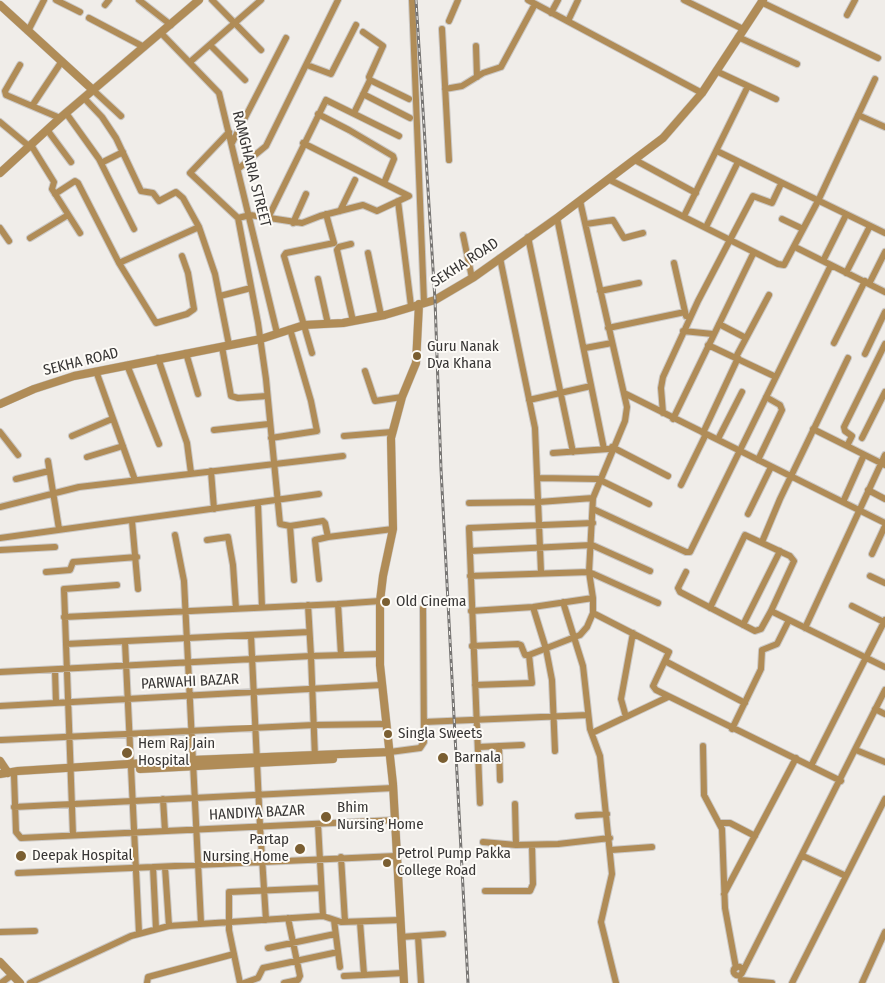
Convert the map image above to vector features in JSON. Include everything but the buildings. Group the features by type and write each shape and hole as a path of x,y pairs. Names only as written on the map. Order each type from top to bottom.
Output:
{"street":[{"path":"28,31 44,0"},
{"path":"56,0 80,12"},
{"path":"139,0 170,25"},
{"path":"0,173 63,116 199,0"},
{"path":"212,0 261,50"},
{"path":"190,62 261,0"},
{"path":"238,169 266,146 338,0"},
{"path":"404,983 393,788 379,654 380,601 383,576 394,529 390,453 392,432 402,397 416,363 420,193 412,0"},
{"path":"449,21 458,0"},
{"path":"528,0 702,93"},
{"path":"551,13 558,0"},
{"path":"568,21 578,0"},
{"path":"684,0 743,29"},
{"path":"847,15 855,0"},
{"path":"762,1 878,58"},
{"name":"SEKHA ROAD","path":"0,404 34,389 96,371 260,339 304,325 353,321 435,300 472,278 610,180 672,130 702,93 762,1"},
{"path":"445,89 462,86 503,65 535,4"},
{"path":"0,5 121,116"},
{"path":"89,18 144,47"},
{"path":"307,65 331,74 356,25"},
{"path":"442,29 449,160"},
{"path":"354,113 383,47 363,32"},
{"name":"RAMGHARIA STREET","path":"161,33 219,93 277,333"},
{"path":"738,37 797,64"},
{"path":"232,143 286,38"},
{"path":"210,45 245,80"},
{"path":"476,46 477,77"},
{"path":"32,106 62,61"},
{"path":"20,64 5,94 32,106 63,116 86,138 101,163 134,229"},
{"path":"716,71 776,99"},
{"path":"370,80 409,99"},
{"path":"610,180 732,239 782,266 795,247 818,201 874,80"},
{"path":"684,216 748,86"},
{"path":"363,94 410,118"},
{"path":"84,98 108,125 141,191 153,193 159,201 174,192 178,193 198,227 215,274 220,296 231,396 238,398 267,396"},
{"path":"268,218 318,114 327,100 399,136"},
{"path":"318,114 393,156 394,159 384,183"},
{"path":"858,115 885,127"},
{"path":"0,122 30,146 54,182 52,189 80,233"},
{"path":"48,131 71,162"},
{"path":"229,132 190,173 238,218 260,339 280,524 290,526 323,521 328,537"},
{"path":"303,144 409,196"},
{"path":"717,151 781,184 885,233"},
{"path":"101,163 123,152"},
{"path":"636,160 696,193"},
{"path":"706,227 738,162"},
{"path":"340,211 355,180"},
{"path":"55,194 78,182 119,263 151,319 158,323 187,314 194,308 182,256"},
{"path":"663,413 661,388 663,377 683,331 753,196 772,203 781,184"},
{"path":"238,218 250,215 302,223 326,214 365,205 370,210 377,211 420,193"},
{"path":"293,223 306,194"},
{"path":"398,201 418,304"},
{"path":"472,646 518,644 525,655 529,655 546,650 575,637 586,629 593,613 589,572 593,522 592,498 609,449 626,416 627,408 580,201"},
{"path":"312,353 284,256 286,253 334,243 326,214"},
{"path":"30,238 68,215"},
{"path":"823,261 846,215"},
{"path":"557,218 585,348 591,386 609,449"},
{"path":"782,219 803,229"},
{"path":"586,224 613,220 624,238 643,233"},
{"path":"846,273 870,226"},
{"path":"119,263 198,227"},
{"path":"0,228 9,241"},
{"path":"462,235 472,278"},
{"path":"528,237 573,452"},
{"path":"351,244 339,247 337,250 353,321"},
{"path":"795,247 885,292"},
{"path":"673,419 754,252"},
{"path":"834,343 885,252"},
{"path":"368,253 381,315"},
{"path":"500,258 535,428 541,572"},
{"path":"674,263 688,322"},
{"path":"593,509 688,553 831,266"},
{"path":"318,279 328,324"},
{"path":"600,291 639,283"},
{"path":"220,296 251,288"},
{"path":"681,485 746,338 769,295"},
{"path":"608,328 685,312"},
{"path":"865,354 885,312"},
{"path":"719,324 746,338"},
{"path":"271,438 317,431 312,401 290,330"},
{"path":"683,331 713,334"},
{"path":"585,348 612,343"},
{"path":"847,446 852,436 844,431 844,427 885,344"},
{"path":"708,345 776,377"},
{"path":"186,353 198,394"},
{"path":"158,358 187,443 191,473"},
{"path":"762,542 813,429 848,358"},
{"path":"126,364 159,444"},
{"path":"96,371 135,480"},
{"path":"365,371 375,401 402,397"},
{"path":"529,400 591,386"},
{"path":"718,440 742,392"},
{"path":"862,438 885,392"},
{"path":"624,393 885,524 872,554"},
{"path":"758,460 782,410 780,405 766,398"},
{"path":"72,436 112,419"},
{"path":"214,430 270,424"},
{"path":"813,429 883,464"},
{"path":"0,432 18,455"},
{"path":"344,436 392,432"},
{"path":"87,457 124,446"},
{"path":"553,453 609,449 668,476"},
{"path":"805,628 858,510 883,464 885,454"},
{"path":"843,502 864,455"},
{"path":"0,506 52,493 135,480 343,456"},
{"path":"48,462 59,529"},
{"path":"748,514 771,467"},
{"path":"16,479 49,471"},
{"path":"210,471 214,509"},
{"path":"538,478 598,479 649,504"},
{"path":"868,490 885,499"},
{"path":"0,538 258,504 319,494"},
{"path":"469,503 539,502 592,498"},
{"path":"258,504 262,608"},
{"path":"132,521 138,589"},
{"path":"480,803 472,646 470,527 593,522"},
{"path":"290,526 294,580"},
{"path":"319,579 315,540 394,529"},
{"path":"175,535 184,581 201,923"},
{"path":"686,572 678,591 710,608 755,631 759,630 771,611 794,562 791,557 780,551 745,536 710,608"},
{"path":"207,540 228,537 233,565 236,609"},
{"path":"470,551 592,545 650,571"},
{"path":"0,550 55,547"},
{"path":"743,625 780,551"},
{"path":"46,572 70,570 73,562 136,557"},
{"path":"470,576 541,572 589,572 658,603"},
{"path":"870,576 885,583"},
{"path":"74,835 64,588 117,585"},
{"path":"471,611 533,607 593,598"},
{"path":"64,617 380,601"},
{"path":"563,602 575,637 585,676 588,715 600,756 610,838 612,878 601,922 616,983"},
{"path":"338,604 341,655"},
{"path":"308,605 315,757"},
{"path":"811,766 884,621 852,606"},
{"path":"533,607 546,650 555,717 555,751"},
{"path":"7,774 390,754 422,746 424,722 423,608"},
{"path":"771,611 885,667"},
{"path":"593,613 669,652 653,687 668,697 840,781"},
{"path":"732,729 762,669 762,650 776,645 789,620"},
{"path":"66,644 309,632"},
{"path":"626,718 622,699 632,633"},
{"path":"251,635 266,920"},
{"path":"125,642 129,767 138,933"},
{"path":"0,672 379,654"},
{"path":"475,685 532,683 529,655"},
{"path":"666,661 745,703"},
{"path":"55,670 56,703"},
{"name":"PARWAHI BAZAR","path":"0,706 381,685"},
{"path":"732,983 739,975 803,856 885,690"},
{"path":"592,734 668,697"},
{"path":"875,709 885,714"},
{"path":"424,722 588,715"},
{"path":"1,740 191,730 386,724"},
{"path":"478,747 522,745"},
{"path":"499,746 500,780"},
{"path":"703,746 704,795 722,829 726,920 739,975"},
{"path":"856,750 885,762"},
{"path":"724,895 796,758"},
{"path":"0,761 7,774 14,807 393,788"},
{"path":"792,983 885,798"},
{"path":"163,799 165,832"},
{"path":"515,804 516,845"},
{"name":"HANDIYA BAZAR","path":"14,807 16,832 21,838 395,820"},
{"path":"578,816 607,814"},
{"path":"720,823 732,824 755,836"},
{"path":"318,824 323,916"},
{"path":"483,842 532,845 610,838"},
{"path":"485,892 530,892 533,884 532,845"},
{"path":"611,850 652,847"},
{"path":"18,873 396,856"},
{"path":"803,856 846,876"},
{"path":"341,857 345,922"},
{"path":"165,867 169,926"},
{"path":"154,868 156,929"},
{"path":"240,983 228,922 229,892 321,888"},
{"path":"30,983 138,933 169,926 323,916 345,922 400,920"},
{"path":"284,983 300,979 288,918"},
{"path":"334,920 340,967"},
{"path":"360,922 364,975"},
{"path":"0,932 36,931"},
{"path":"862,983 885,932"},
{"path":"268,948 335,934"},
{"path":"401,937 443,934"},
{"path":"418,936 420,983"},
{"path":"244,983 258,978 263,968 338,952"},
{"path":"147,983 148,977 234,954"},
{"path":"0,962 20,983"},
{"path":"344,976 403,973"},
{"path":"1,983 12,975"},
{"path":"739,975 772,983"}],"railway":[{"path":"416,0 435,300 441,469 468,983"}],"place":[{"name":"Guru Nanak Dva Khana","path":"417,356"},
{"name":"Old Cinema","path":"386,602"},
{"name":"Singla Sweets","path":"388,734"},
{"name":"Hem Raj Jain Hospital","path":"127,753"},
{"name":"Barnala","path":"443,758"},
{"name":"Bhim Nursing Home","path":"326,817"},
{"name":"Partap Nursing Home","path":"300,849"},
{"name":"Deepak Hospital","path":"21,856"},
{"name":"Petrol Pump Pakka College Road","path":"387,863"}]}
